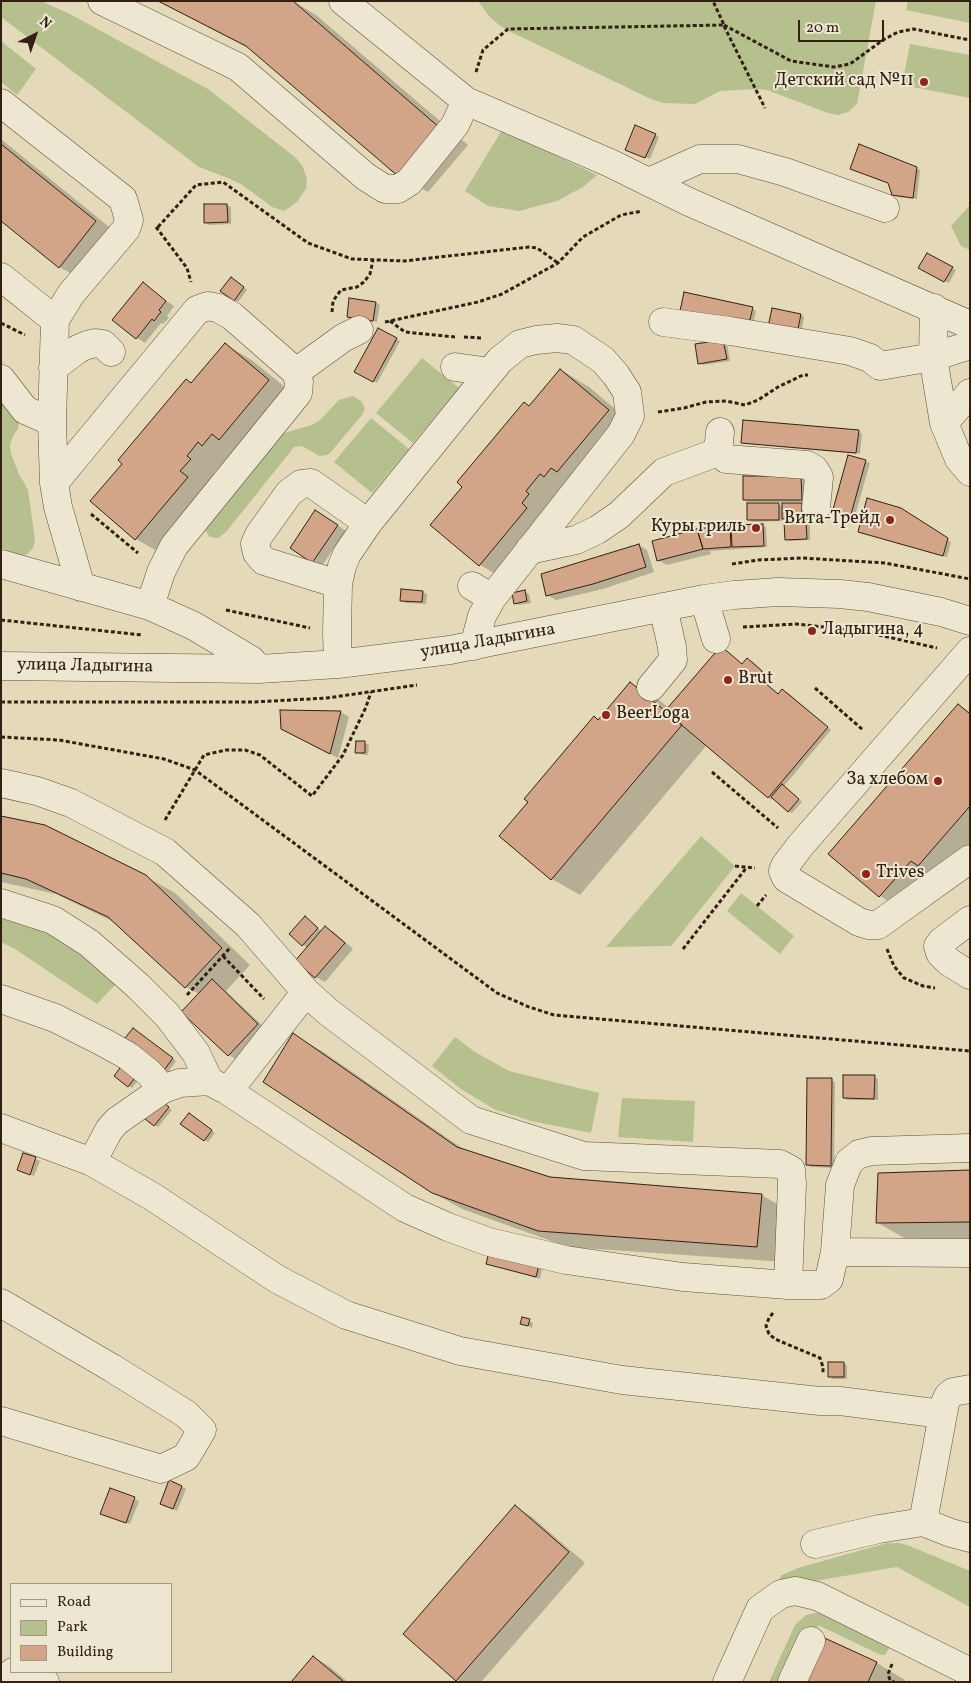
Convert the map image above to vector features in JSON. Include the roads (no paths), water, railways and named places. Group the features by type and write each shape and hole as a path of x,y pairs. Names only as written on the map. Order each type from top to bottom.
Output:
{"street":[{"path":"102,1 238,67 366,178 385,189 398,189 409,182 455,125 466,101"},
{"path":"343,1 466,101 610,163 687,201 970,325"},
{"path":"1,103 123,199 129,220 126,229 71,294 55,320 52,422 54,483 58,507 82,587"},
{"path":"649,182 700,159 738,159 785,172 885,208"},
{"path":"1,277 55,320"},
{"path":"54,483 197,310 208,306 218,308 232,316 296,372 299,382 298,393 174,546 161,572 150,606"},
{"path":"934,308 933,357 944,423 958,459 970,472"},
{"path":"663,322 740,332 850,351 870,358 880,366 933,357 970,345"},
{"path":"296,372 344,338 359,330"},
{"path":"338,664 338,584 347,554 368,523 500,360 520,344 558,338 573,340 603,360 616,375 627,392 630,416 621,434 529,550 482,592 482,616 474,646"},
{"path":"53,368 78,349 96,343 103,344 111,352"},
{"path":"455,367 490,372"},
{"path":"1,379 25,410 52,422"},
{"path":"944,423 970,393"},
{"path":"529,550 576,540 597,530 619,515 664,472 719,442 726,459 807,465 814,470 818,477 816,508"},
{"path":"338,584 264,561 257,553 255,544 259,535 289,493 301,484 311,483 368,523"},
{"path":"1,564 150,606 194,626 251,660 259,669"},
{"name":"улица Ладыгина","path":"1,666 259,669 338,664 474,646 704,599 778,592 840,594 908,604 970,620"},
{"path":"704,599 716,639"},
{"path":"651,687 673,660 663,607"},
{"path":"967,654 800,846 785,866 783,872 786,878 859,922 878,925 970,859"},
{"path":"1,784 37,791 71,803 165,852 248,925 306,992 326,1011 471,1120 584,1156 780,1164 791,1170 793,1285"},
{"path":"1,903 52,920 89,943 138,986 167,1016 219,1086 405,1208 489,1242 566,1260 683,1277 793,1285 821,1285 829,1279 836,1252 840,1185 849,1162 859,1154 872,1151 970,1148"},
{"path":"970,920 942,940 938,946 940,953 949,962 970,975"},
{"path":"219,1086 306,992"},
{"path":"1,999 55,1018 103,1042 128,1056 149,1073 163,1089"},
{"path":"92,1162 109,1130 117,1121 163,1089 180,1083 219,1086"},
{"path":"1,1128 92,1162 153,1197 277,1279 346,1315 460,1351 622,1380 820,1401 840,1401 942,1414"},
{"path":"836,1252 970,1253"},
{"path":"1,1303 186,1414 202,1430 186,1458 161,1469 1,1421"},
{"path":"923,1522 942,1414 948,1396 953,1392 970,1389"},
{"path":"815,1544 879,1529 923,1522 950,1533 970,1538"},
{"path":"727,1682 760,1608 781,1594 795,1591 817,1596 967,1675"},
{"path":"792,1682 812,1641"},
{"path":"16,1673 41,1679 45,1682"}],"place":[{"name":"Детский сад №11","path":"924,82"},
{"name":"Вита-Трейд","path":"890,520"},
{"name":"Куры гриль","path":"756,528"},
{"name":"Ладыгина, 4","path":"812,631"},
{"name":"Brut","path":"728,680"},
{"name":"BeerLoga","path":"606,715"},
{"name":"За хлебом","path":"938,781"},
{"name":"Trives","path":"866,874"}]}
